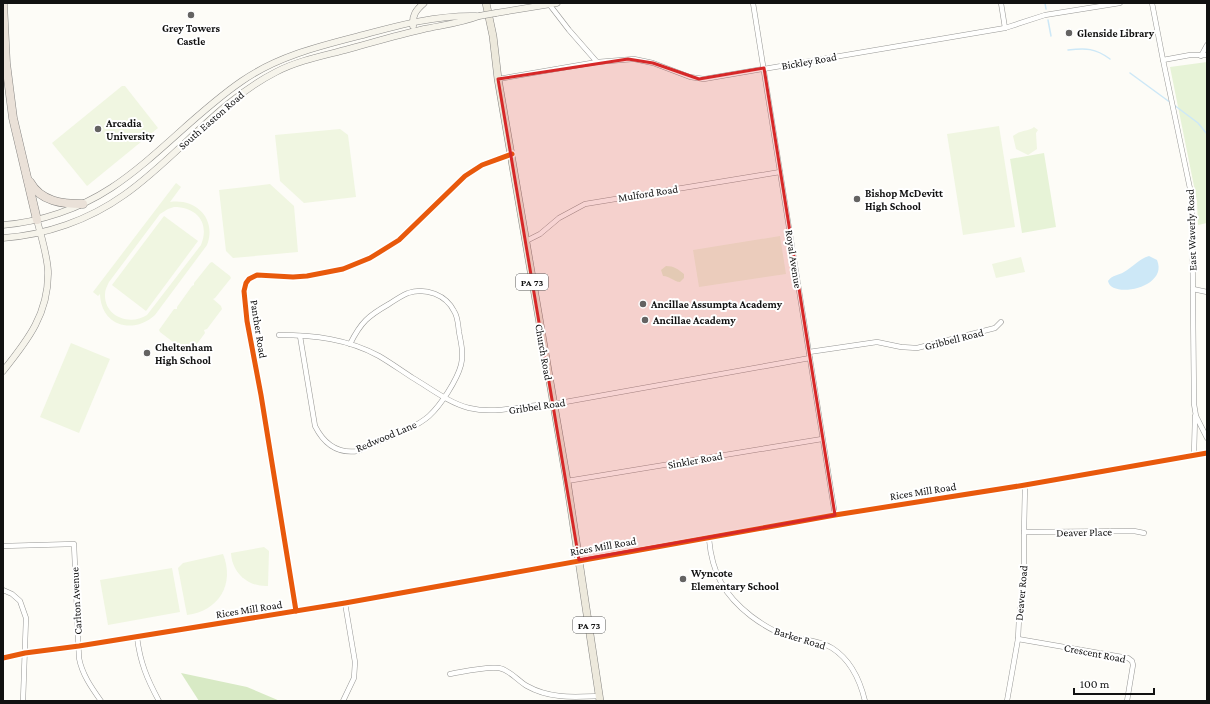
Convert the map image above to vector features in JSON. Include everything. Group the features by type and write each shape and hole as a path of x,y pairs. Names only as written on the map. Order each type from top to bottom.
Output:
{"highway":[{"path":"3,3 6,63 13,118 37,220"},
{"path":"27,176 35,190 48,199 62,203 83,204"}],"main road":[{"path":"413,32 413,16 424,3"},
{"name":"Church Road","path":"486,3 493,36 498,79 567,481 599,698"},
{"name":"South Easton Road","path":"3,225 37,220 59,213 83,204 111,188 128,176 214,102 242,81 258,71 296,53 399,25 461,16 496,14 557,3"},
{"name":"South Easton Road","path":"3,238 40,232 64,225 96,212 125,195 221,110 261,80 294,64 413,32 463,22 479,16"},
{"path":"214,102 221,110"},
{"path":"3,372 32,333 43,308 48,281 48,270 37,220"}],"street":[{"name":"Royal Avenue","path":"753,3 835,515"},
{"path":"1001,3 1005,28"},
{"name":"Bickley Road","path":"498,79 597,62 628,59 653,62 686,76 704,79 1005,28 1045,15 1120,3"},
{"name":"East Waverly Road","path":"1152,3 1192,198 1195,412 1194,455"},
{"path":"549,4 597,62"},
{"path":"1201,56 1207,45"},
{"path":"1163,60 1190,55 1207,56"},
{"name":"Panther Road","path":"296,611 261,395 247,321 244,291 246,283 253,276 307,276 356,265 399,240 457,182 474,170 512,154"},
{"name":"Mulford Road","path":"526,242 540,234 559,218 585,204 780,172"},
{"path":"1193,289 1207,292"},
{"name":"Redwood Lane","path":"300,336 315,426 324,441 334,447 349,451 358,451 420,423 434,411 444,397 457,376 462,364 463,352 456,314 450,304 440,296 425,291 417,291 403,296 368,317 361,324 350,344"},
{"name":"Gribbell Road","path":"809,352 877,342 901,347 917,348 995,328 1001,322"},
{"name":"Gribbel Road","path":"279,335 319,337 350,344 379,356 444,397 464,406 485,410 502,411 541,404 554,404 810,358"},
{"name":"East Waverly Road","path":"1195,412 1207,438"},
{"name":"Sinkler Road","path":"567,481 822,439"},
{"name":"Rices Mill Road","path":"3,658 25,653 137,637 345,603 579,560 709,539 835,515 1025,485 1207,453"},
{"name":"Deaver Road","path":"1007,701 1018,639 1019,618 1024,583 1025,485"},
{"name":"Deaver Place","path":"1024,532 1134,531 1144,533"},
{"name":"Barker Road","path":"709,539 711,556 722,586 736,603 770,629 788,636 820,642 834,649 844,658 855,672 861,684 865,701"},
{"name":"Carlton Avenue","path":"3,546 74,544 80,664 85,676 101,701"},
{"path":"3,590 20,601 24,610 26,623 23,701"},
{"path":"343,701 354,678 355,662 345,603"},
{"path":"137,637 145,676 159,701"},
{"name":"Crescent Road","path":"1018,639 1128,658 1132,660 1133,665 1127,701"},
{"path":"450,674 496,668 505,671 533,689 545,694 599,698"}],"highlighted area":[{"path":"628,59 653,63 699,79 764,68 835,515 579,560 498,79"}],"green space":[{"path":"1207,62 1207,223 1198,225 1197,201 1170,67"},
{"path":"122,86 125,86 158,128 87,186 52,143"},
{"path":"999,126 1015,227 963,235 947,134"},
{"path":"1034,127 1038,130 1036,133 1037,149 1028,155 1016,149 1013,136 1019,132 1029,130"},
{"path":"340,129 348,135 356,197 304,203 280,181 275,135"},
{"path":"1044,153 1056,227 1022,233 1010,159"},
{"path":"176,183 181,187 170,202 188,203 202,212 207,219 209,236 207,245 155,315 137,325 128,326 120,324 112,320 106,314 102,305 100,294 98,296 93,292","holes":["174,207 182,208 195,213 200,218 204,230 201,245 147,315 133,320 113,314 106,302 105,292 109,282 160,214"]},
{"path":"270,184 294,206 298,252 233,258 226,251 219,190"},
{"path":"164,216 198,241 146,311 112,285"},
{"path":"780,236 786,274 699,287 693,250"},
{"path":"1021,257 1025,272 996,278 992,264"},
{"path":"212,262 231,278 213,299 221,306 222,309 207,329 204,330 205,333 191,352 186,352 159,330 174,309 177,309 194,283"},
{"path":"666,266 678,269 684,274 684,278 680,282 663,276 661,270"},
{"path":"71,343 110,359 79,433 40,417"},
{"path":"264,547 269,551 268,586 254,584 242,577 234,567 231,553"},
{"path":"223,554 227,576 222,594 216,602 208,608 187,615 178,568 183,563"},
{"path":"172,568 180,612 108,625 100,580"},
{"path":"181,673 247,687 280,701 199,701"}],"water":[{"path":"1149,256 1157,260 1158,270 1155,278 1148,284 1128,290 1111,286 1108,281 1112,277 1124,272 1142,259"}],"waterway":[{"path":"1045,3 1046,9"},
{"path":"1048,20 1051,36"},
{"path":"1068,50 1080,49 1095,51 1110,59"},
{"path":"1130,73 1171,103"},
{"path":"1174,105 1198,123 1207,134"}],"cycle path":[{"path":"296,611 261,395 247,321 244,291 246,283 249,279 257,275 293,277 307,276 343,269 370,258 399,240 465,176 482,165 512,154"},
{"path":"3,658 25,653 79,646 345,603 835,515 1025,485 1207,453"}],"place":[{"name":"Grey Towers Castle","path":"191,15"},
{"name":"Glenside Library","path":"1069,33"},
{"name":"Arcadia University","path":"98,129"},
{"name":"Bishop McDevitt High School","path":"857,199"},
{"name":"Ancillae Assumpta Academy","path":"643,304"},
{"name":"Ancillae Academy","path":"645,320"},
{"name":"Cheltenham High School","path":"147,353"},
{"name":"Wyncote Elementary School","path":"683,579"}]}
